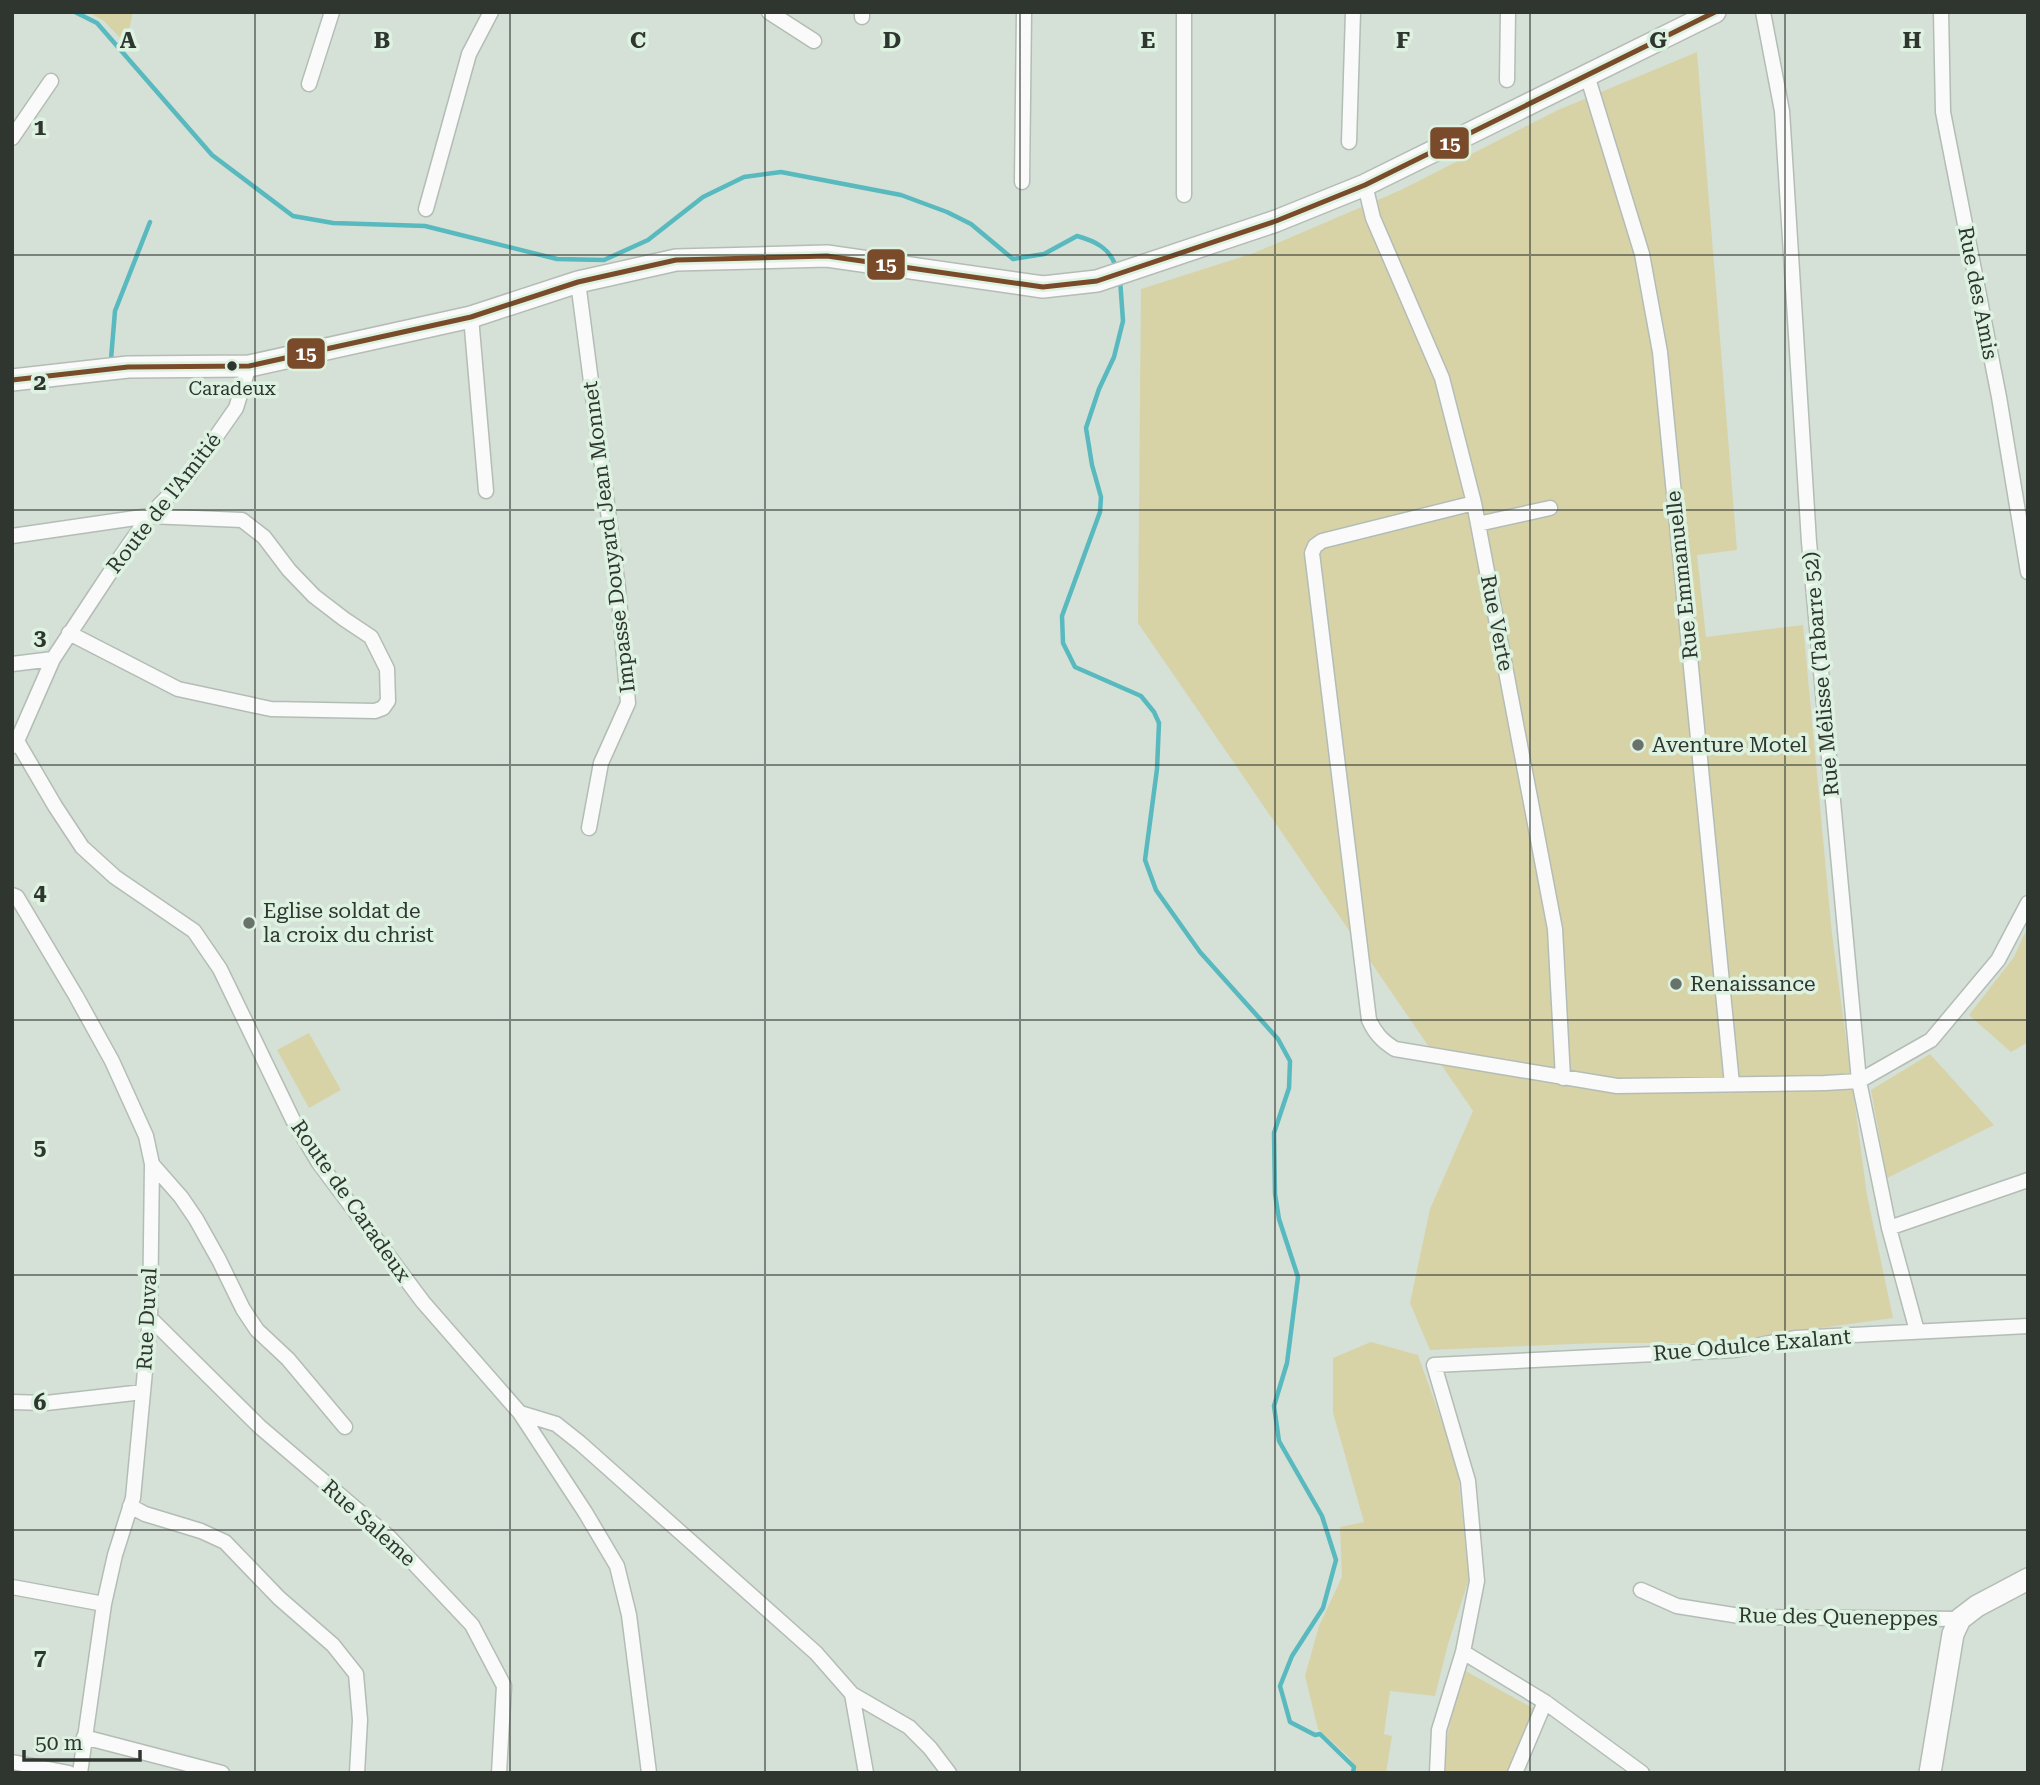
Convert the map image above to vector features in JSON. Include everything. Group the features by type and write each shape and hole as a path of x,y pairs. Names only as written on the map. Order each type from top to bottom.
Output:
{"street":[{"path":"309,84 331,12"},
{"path":"769,12 814,41"},
{"path":"1022,182 1024,12"},
{"path":"1184,12 1184,195"},
{"path":"1349,142 1353,12"},
{"path":"1507,80 1508,12"},
{"path":"12,380 128,367 249,366 471,317 578,282 676,260 827,256 1043,287 1097,281 1276,221 1365,185 1715,12"},
{"name":"Rue Mélisse (Tabarre 52)","path":"1763,12 1782,111 1809,542 1859,1081 1889,1228 1917,1331"},
{"name":"Rue des Amis","path":"1941,12 1943,112 1999,397 2028,572"},
{"path":"426,208 469,54 491,13"},
{"name":"Rue Emmanuelle","path":"1587,75 1642,254 1660,352 1732,1084"},
{"path":"12,138 51,81"},
{"path":"12,111 26,118"},
{"name":"Rue Verte","path":"1365,185 1373,218 1442,377 1474,503 1555,929 1563,1078"},
{"name":"Impasse Douyard Jean Monnet","path":"578,282 618,588 628,703 601,763 589,828"},
{"path":"471,317 486,491"},
{"name":"Route de l'Amitié","path":"15,744 53,659 69,633 149,516 190,474 236,408 249,366"},
{"path":"1474,503 1322,541 1315,546 1312,553 1370,1020 1374,1031 1384,1042 1395,1049 1617,1086 1859,1081 1931,1040 1998,960 2028,903"},
{"path":"1478,524 1550,508"},
{"path":"12,536 149,516 242,520 264,537 289,570 314,596 372,637 387,669 388,701 383,708 375,711 271,709 178,689 69,633"},
{"path":"12,664 53,659"},
{"name":"Route de Caradeux","path":"15,744 82,847 115,877 194,932 220,969 293,1120 319,1163 424,1302 520,1413 584,1512 617,1566 629,1615 649,1773"},
{"name":"Rue Duval","path":"12,895 17,897 112,1061 146,1136 152,1164 150,1318 134,1498 115,1555 104,1604 80,1773"},
{"path":"152,1164 196,1219 243,1310 257,1330 288,1359 345,1427"},
{"path":"1889,1228 2028,1180"},
{"name":"Rue Saleme","path":"150,1318 260,1427 389,1537 472,1625 504,1686 499,1773"},
{"name":"Rue Odulce Exalant","path":"1464,1651 1477,1581 1468,1482 1434,1365 1735,1350 1795,1338 2028,1326"},
{"path":"12,1402 46,1403 143,1392"},
{"path":"520,1413 556,1424 580,1443 816,1653 852,1694 909,1727 949,1773"},
{"path":"130,1506 145,1514 201,1531 225,1542 279,1598 333,1645 356,1674 360,1720 357,1773"},
{"name":"Rue des Queneppes","path":"1641,1590 1677,1606 1746,1616 1959,1619 1977,1605 2028,1579"},
{"path":"12,1587 104,1604"},
{"path":"1930,1773 1953,1634 1959,1619"},
{"path":"1437,1773 1439,1730 1464,1651 1545,1702 1642,1773"},
{"path":"852,1694 866,1773"},
{"path":"1515,1773 1545,1702"},
{"path":"84,1737 222,1773"},
{"path":"12,1762 69,1773"}],"shaded area":[{"path":"88,12 133,12 126,44 104,21"},
{"path":"1697,52 1737,550 1697,555 1706,637 1803,625 1832,934 1867,1195 1893,1318 1714,1343 1599,1343 1430,1350 1410,1303 1430,1209 1473,1111 1138,623 1141,289 1254,253 1401,190 1558,110"},
{"path":"2028,926 2028,1046 2025,1044 2011,1052 1969,1015 2014,957"},
{"path":"309,1033 341,1090 309,1108 277,1050"},
{"path":"1930,1054 1994,1125 1887,1178 1871,1090"},
{"path":"1371,1342 1418,1355 1457,1464 1469,1579 1435,1696 1390,1691 1384,1734 1392,1736 1386,1773 1358,1773 1349,1757 1318,1729 1305,1676 1319,1626 1342,1577 1340,1527 1364,1522 1333,1413 1333,1358"},
{"path":"1462,1669 1536,1710 1507,1773 1443,1773 1445,1747"}],"waterway":[{"path":"75,12 97,23 212,155 293,216 333,223 425,226 557,259 604,260 648,240 703,197 744,177 781,172 901,195 947,212 971,224 1013,259 1044,254 1077,236 1101,246 1116,267"},
{"path":"109,360 115,311 150,222"},
{"path":"1120,279 1123,321 1114,357 1099,389 1086,428 1101,497 1100,512 1062,616 1063,643 1075,667 1141,696 1154,712 1159,723 1157,769 1145,860 1156,890 1200,952 1278,1039 1290,1061 1289,1088 1274,1133 1275,1194 1279,1219 1298,1277 1287,1363 1274,1406 1279,1441 1322,1516 1336,1560 1323,1608 1292,1656 1280,1686 1290,1722 1315,1735 1320,1734 1354,1767 1353,1773"}],"transit line":[{"name":"15","path":"12,380 128,367 249,366 471,317 578,282 676,260 827,256 1043,287 1097,281 1276,221 1365,185 1715,12"}],"place":[{"name":"Caradeux","path":"232,366"},
{"name":"Aventure Motel","path":"1638,745"},
{"name":"Eglise soldat de la croix du christ","path":"249,923"},
{"name":"Renaissance","path":"1676,984"}]}
